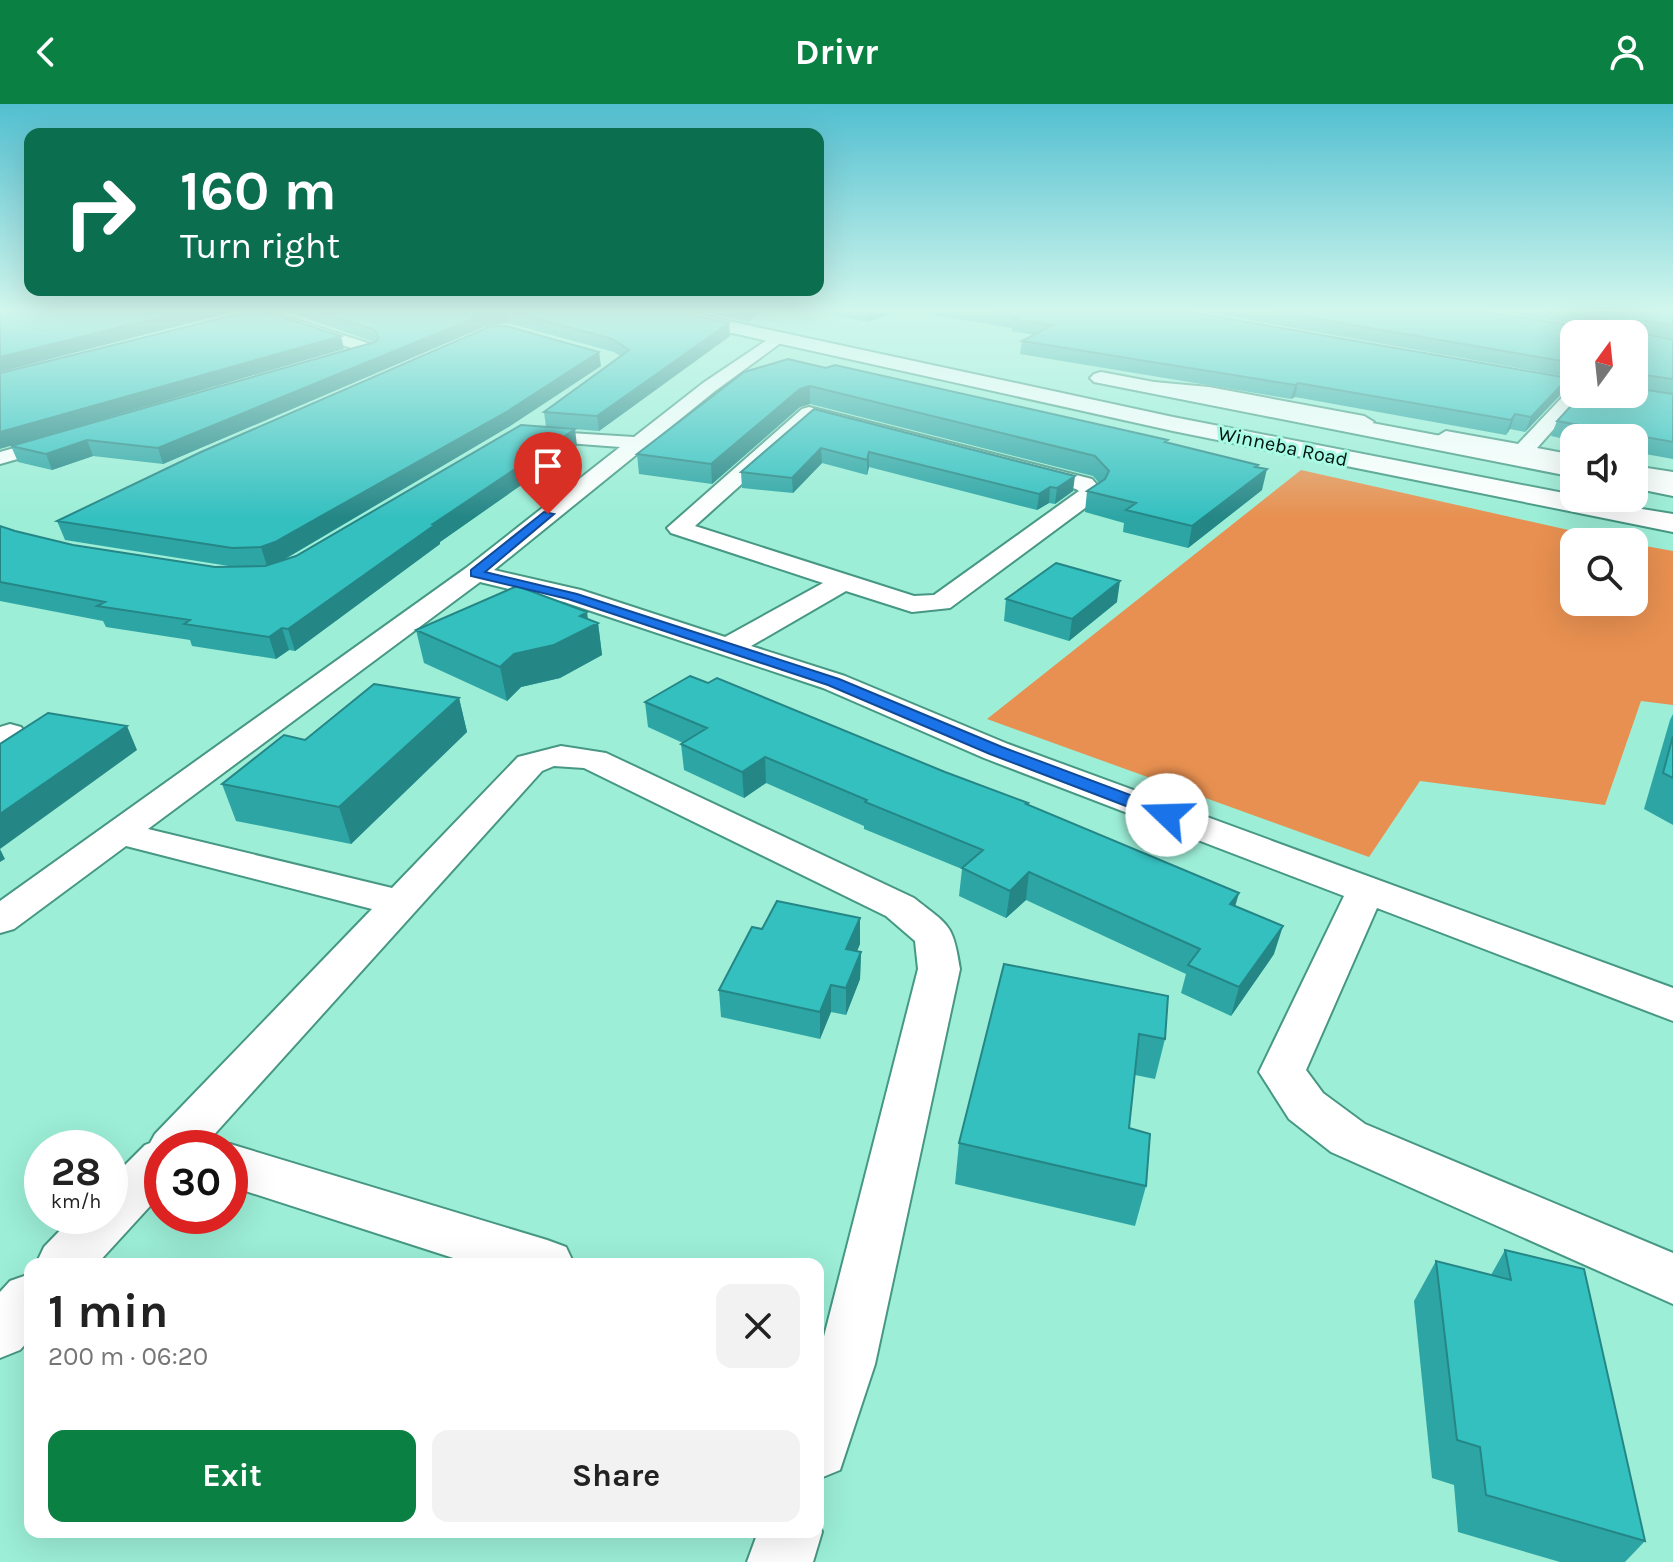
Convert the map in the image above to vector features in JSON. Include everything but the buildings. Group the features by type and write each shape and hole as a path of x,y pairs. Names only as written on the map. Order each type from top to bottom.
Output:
{"highway":[{"name":"Winneba Road","path":"970,380 1673,523"},
{"name":"Winneba Road","path":"1074,380 1560,476"},
{"path":"1111,380 1560,466"},
{"path":"1065,400 1261,452 1673,535"},
{"path":"1648,483 1673,488"},
{"path":"1648,493 1673,497"}],"street":[{"path":"0,920 475,573 719,380"},
{"path":"1148,387 1245,398 1560,458"},
{"path":"1523,451 1563,408"},
{"path":"555,409 512,437 640,443"},
{"path":"730,646 842,583 912,604 941,602 1092,492 1084,484 809,413 679,528 842,583"},
{"path":"0,458 72,437"},
{"path":"1648,474 1673,478"},
{"path":"475,573 572,596 834,682 996,751 1673,1005"},
{"path":"0,730 10,734 0,742"},
{"path":"190,1130 530,764 545,756 571,755 594,760 900,907 935,936 939,969 832,1359 824,1410"},
{"path":"119,833 400,903"},
{"path":"1366,890 1282,1072 1306,1106 1348,1138 1673,1279"},
{"path":"248,1171 528,1258"},
{"path":"128,1195 144,1178"},
{"path":"69,1258 91,1234"},
{"path":"0,1331 24,1305"},
{"path":"780,1562 788,1538"}],"shaded area":[{"path":"1301,470 1560,528 1560,616 1648,616 1648,547 1673,551 1673,705 1641,701 1605,805 1420,781 1369,857 987,719"}],"route":[{"path":"548,514 475,573 572,596 834,682 996,751 1167,815"}]}
